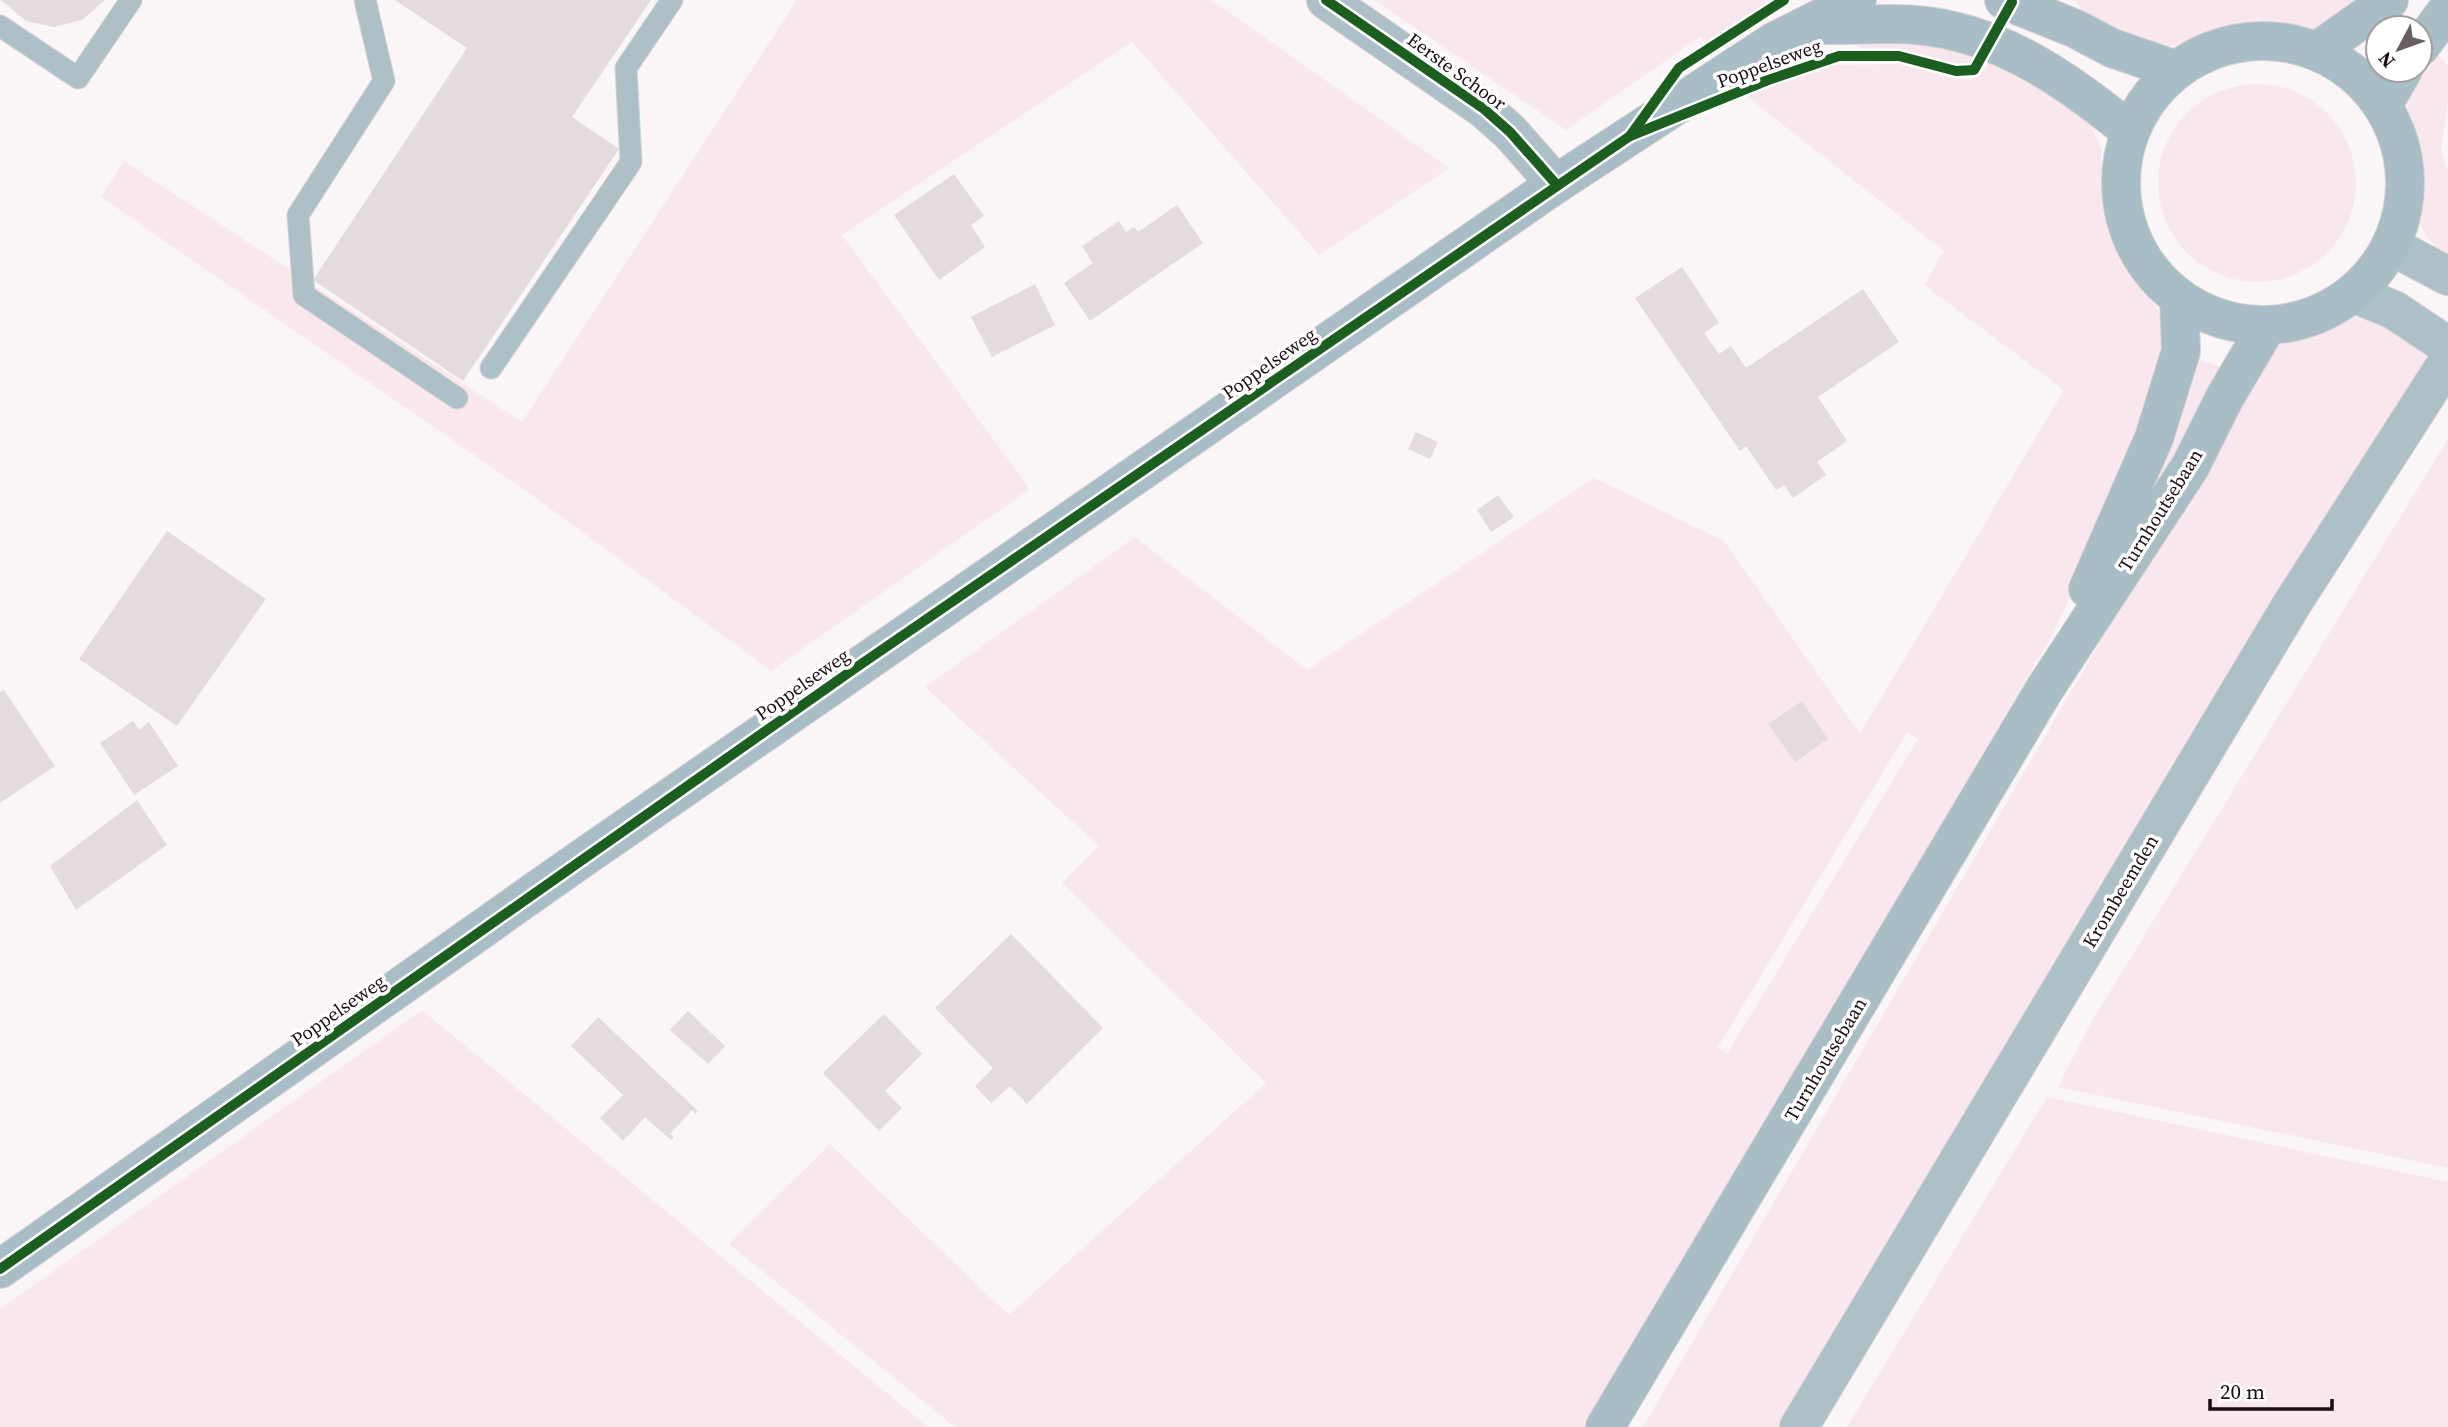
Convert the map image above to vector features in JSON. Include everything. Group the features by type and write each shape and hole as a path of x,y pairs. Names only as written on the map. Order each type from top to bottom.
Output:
{"main road":[{"name":"Poppelseweg","path":"0,1269 574,864 1556,184 1740,62 1775,41 1857,0"},
{"path":"2317,51 2389,0"},
{"path":"2010,1 2112,48 2176,70"},
{"path":"2434,28 2448,9"},
{"name":"Poppelseweg","path":"1813,24 1923,26 1991,41 2051,72 2130,131"},
{"path":"2244,41 2281,41 2317,51 2354,73 2383,105 2400,141 2406,181 2402,220 2391,246 2355,294 2314,317 2267,326 2221,319 2179,298 2146,265 2126,223 2121,176 2130,131 2149,97 2176,70 2208,51 2244,41"},
{"path":"2383,105 2395,84"},
{"name":"Turnhoutsebaan","path":"2044,690 2154,438 2181,351 2179,298"},
{"name":"Turnhoutsebaan","path":"1605,1427 2044,690 2190,467 2225,397 2267,326"}],"street":[{"name":"Eerste Schoor","path":"1326,0 1484,109 1510,132 1556,184"},
{"path":"2391,246 2448,276"},
{"path":"2355,294 2394,310 2448,346"},
{"name":"Krombeemden","path":"1799,1427 2285,616 2448,360"}],"lane":[{"path":"0,26 78,78 131,0"},
{"path":"365,0 384,81 298,215 304,295 457,398"},
{"path":"491,368 631,162 626,68 672,0"}],"shaded area":[{"path":"797,0 1212,0 1449,168 1319,255 1132,42 842,235 1030,489 771,671 536,498 101,197 124,161 522,422"},
{"path":"1374,0 1772,0 1708,42 1700,37 1566,130"},
{"path":"2075,0 2371,0 2322,32 2243,27 2169,46 2145,44 2085,14"},
{"path":"1912,38 1976,57 1971,63 1960,65 1906,52 1860,49 1859,41"},
{"path":"2436,52 2448,66 2448,101 2441,150 2448,172 2448,257 2430,240 2418,219 2408,126 2408,105 2415,84 2434,84"},
{"path":"1991,57 2016,67 2090,122 2101,149 2103,209 2124,265 2149,293 2162,318 2165,356 2113,509 2051,637 1586,1427 955,1427 729,1244 830,1144 1009,1315 1266,1083 1062,883 1099,846 925,687 1135,537 1307,670 1594,478 1724,541 1860,734 2064,390 1924,285 1944,251 1746,96 1830,65 1902,64 1959,79 1973,79 1986,68","holes":["1907,732 1918,739 1727,1054 1718,1047"]},
{"path":"2257,84 2295,91 2312,100 2327,113 2340,128 2349,145 2356,183 2349,221 2340,238 2327,253 2312,266 2295,275 2257,282 2219,275 2202,266 2187,253 2174,238 2165,221 2158,183 2165,145 2174,128 2187,113 2202,100 2219,91"},
{"path":"2371,318 2424,352 2425,363 1782,1427 1643,1427 2223,431 2230,433 2231,428 2226,425 2276,343 2336,320"},
{"path":"2199,359 2222,367 2170,479 2159,474"},
{"path":"2448,439 2448,1168 2058,1087 2089,1026"},
{"path":"422,1010 928,1427 0,1427 0,1309"},
{"path":"2047,1097 2448,1182 2448,1427 1847,1427"}],"building":[{"path":"1,0 105,0 82,20 54,27 26,21"},
{"path":"395,0 651,0 572,117 619,149 463,381 313,280 467,48"},
{"path":"954,174 984,216 971,225 985,247 939,280 894,215"},
{"path":"1177,205 1203,243 1090,321 1064,283 1093,263 1082,246 1119,221 1126,232 1134,227 1138,232"},
{"path":"1682,267 1719,323 1704,333 1719,354 1731,346 1746,368 1863,289 1899,342 1818,397 1847,441 1817,462 1826,475 1793,498 1784,485 1776,490 1746,446 1740,451 1635,298"},
{"path":"1035,284 1055,325 992,357 971,317"},
{"path":"1416,432 1438,442 1430,459 1408,449"},
{"path":"1498,495 1514,517 1491,532 1477,510"},
{"path":"167,531 266,599 177,726 79,659"},
{"path":"4,690 55,766 0,803 0,692"},
{"path":"1802,701 1828,739 1795,762 1768,724"},
{"path":"133,721 139,730 149,722 178,766 134,795 100,743"},
{"path":"137,800 167,845 76,910 50,866"},
{"path":"1011,934 1103,1028 1027,1104 1010,1086 991,1103 975,1086 993,1068 935,1008"},
{"path":"688,1011 725,1046 708,1064 670,1030"},
{"path":"884,1014 922,1054 885,1091 902,1108 879,1131 823,1073"},
{"path":"598,1017 698,1111 695,1114 692,1110 670,1134 674,1137 671,1140 645,1117 623,1141 600,1118 623,1095 571,1046"}],"cycle path":[{"path":"1326,0 1484,109 1510,132 1556,184"},
{"path":"1630,136 1679,68 1784,0"},
{"path":"0,1269 854,669 1630,136 1768,80 1839,56 1899,56 1956,71 1974,70 2012,2"}]}
